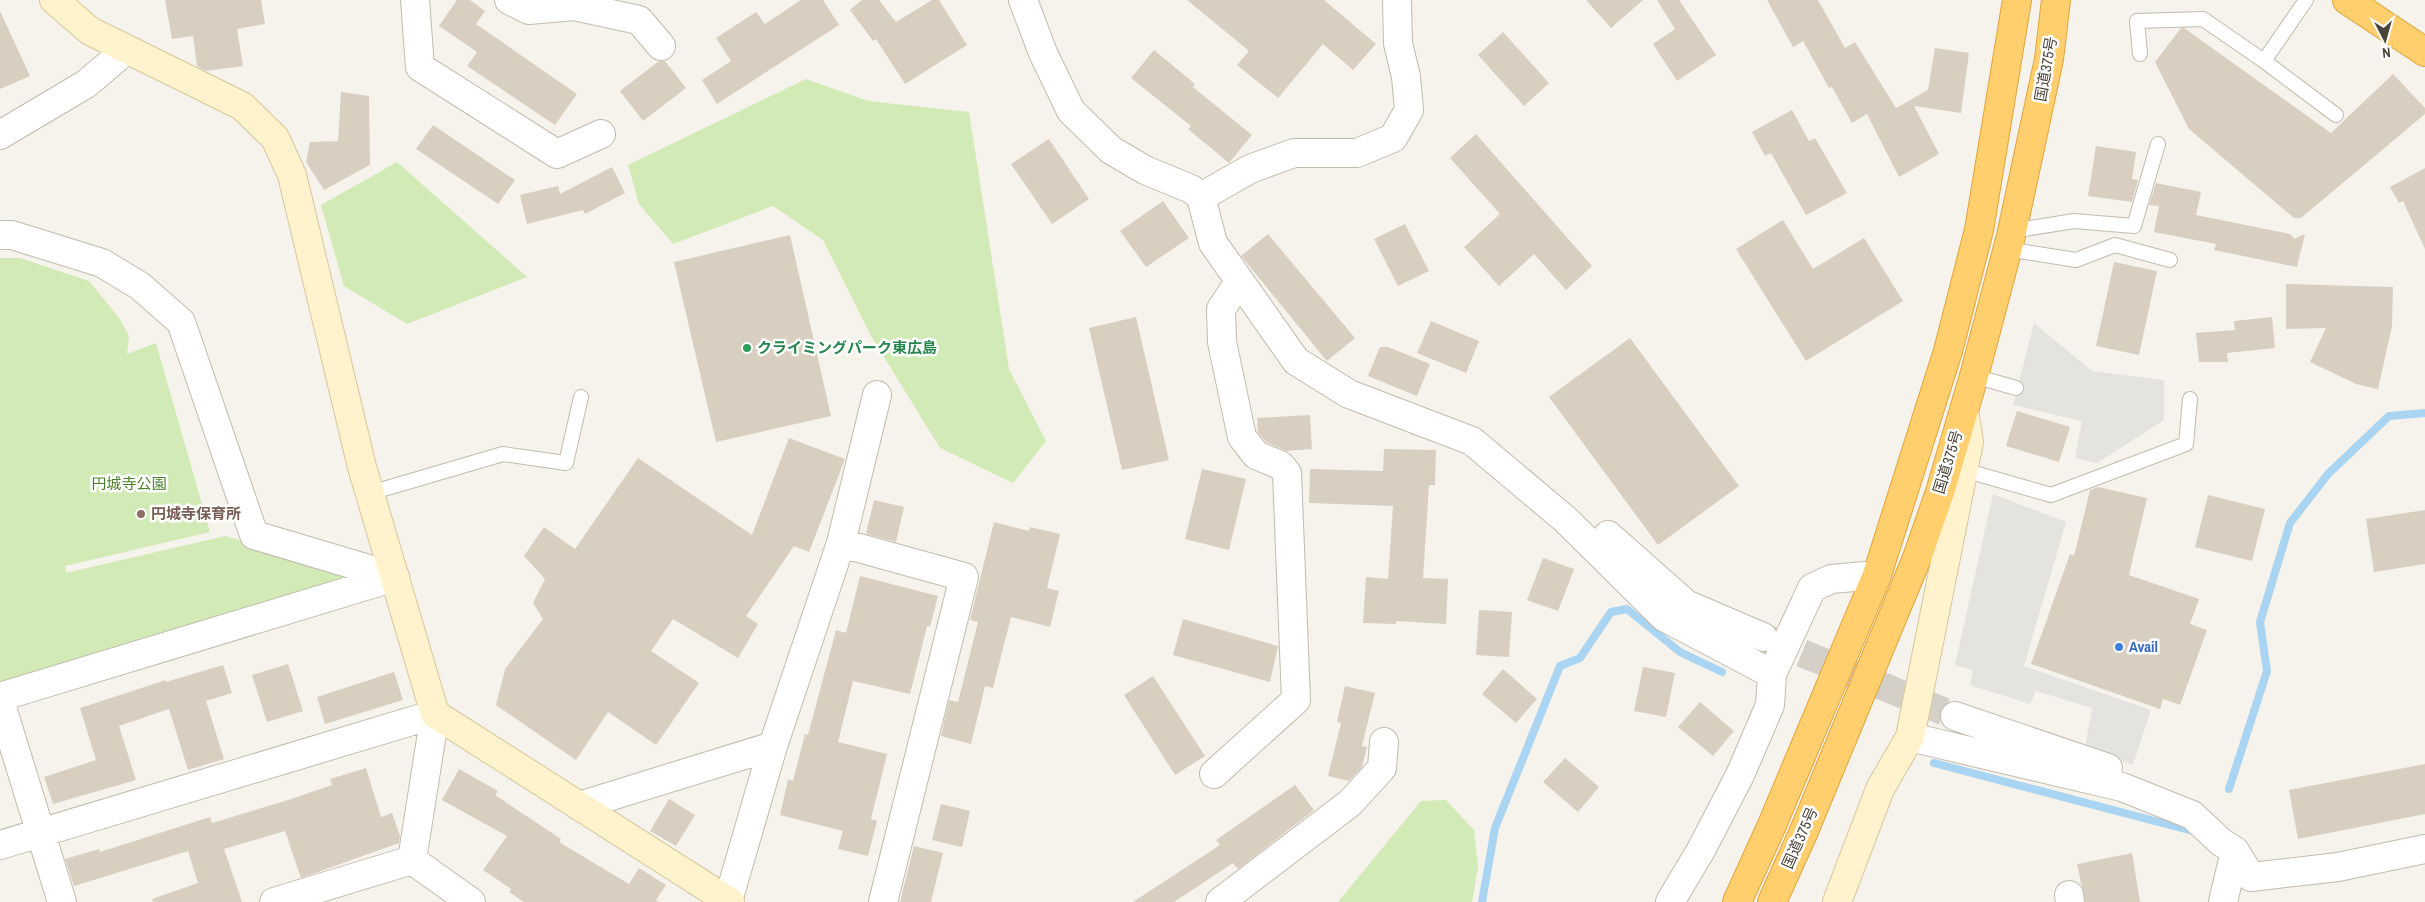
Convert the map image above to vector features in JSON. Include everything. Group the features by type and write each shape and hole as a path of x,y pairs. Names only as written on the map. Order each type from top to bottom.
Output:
{"highway":[{"name":"国道375号","path":"1737,902 1772,825 1876,575 1948,351 1978,230 2018,0"},
{"name":"国道375号","path":"1772,902 1804,831 1916,558 1940,492 1974,376 2009,240 2049,59 2056,0"},
{"path":"2347,0 2425,52"}],"street":[{"path":"54,0 90,31 242,106 275,138 292,175 370,493 435,714 412,860"},
{"path":"415,0 420,67 557,154 601,134"},
{"path":"509,0 529,10 574,6 639,20 661,46"},
{"path":"1023,0 1043,52 1071,110 1111,150 1145,170 1191,189 1201,197 1212,242 1296,361 1349,394 1472,441 1566,520 1664,617 1772,674"},
{"path":"1201,197 1250,169 1294,153 1357,153 1393,138 1409,110 1406,77 1398,43 1397,0"},
{"path":"0,135 86,84 126,50"},
{"path":"0,235 12,235 102,263 140,286 182,322 254,535 395,577"},
{"path":"1214,774 1296,700 1287,473 1280,465 1256,455 1242,437 1222,342 1221,309 1239,282"},
{"path":"0,845 435,714 729,901 773,746 841,543 877,395"},
{"path":"1837,902 1880,790 1910,737 1969,442 1964,410"},
{"path":"1547,504 1577,504 1629,556 1686,604 1763,637"},
{"path":"841,543 964,577 882,902"},
{"path":"1670,902 1701,850 1740,776 1770,705 1772,674 1812,588 1831,579 1876,575"},
{"path":"0,697 395,577"},
{"path":"0,701 62,902"},
{"path":"1955,716 2117,770 2122,787"},
{"path":"1910,737 2122,787 2192,815 2221,842 2235,851 2251,877 2338,867 2425,850"},
{"path":"1220,902 1350,804 1382,768 1384,742"},
{"path":"579,806 773,746"},
{"path":"2223,902 2235,851"},
{"path":"274,902 412,860"},
{"path":"412,860 471,902"}],"lane":[{"path":"2264,61 2306,0"},
{"path":"2140,54 2137,21 2203,20 2264,61 2336,115"},
{"path":"2009,240 2074,221 2134,226 2158,144"},
{"path":"2009,240 2076,260 2115,245 2170,260"},
{"path":"1974,376 2016,388"},
{"path":"370,493 504,454 566,463 581,397"},
{"path":"1964,470 2051,495 2186,444 2190,399"}],"green space":[{"path":"806,79 868,101 969,112 1009,369 1046,441 1013,483 940,448 871,336 823,240 773,206 673,244 639,204 628,165"},
{"path":"397,162 527,277 407,324 344,286 321,205"},
{"name":"円城寺公園","path":"0,258 20,258 89,281 120,319 129,336 127,354 156,343 210,532 65,566 66,573 225,536 356,574 348,581 0,686"},
{"path":"1446,800 1474,830 1478,867 1472,902 1338,902 1421,801"}],"shaded area":[{"path":"2034,323 2092,371 2164,380 2164,420 2097,463 2075,458 2082,421 2013,405"},
{"path":"1993,494 2066,522 2024,666 2151,710 2133,765 2085,747 2092,708 2036,691 2030,704 1970,685 1973,670 1955,665"}],"building":[{"path":"165,0 261,0 265,24 237,29 243,66 206,71 197,66 193,36 172,39"},
{"path":"457,0 470,0 485,11 476,24 577,94 555,125 467,66 477,52 439,26"},
{"path":"801,0 823,0 839,25 717,104 702,80 731,61 716,38 756,12 765,24"},
{"path":"862,0 879,0 896,22 932,0 939,0 967,45 905,84 876,39 873,41 850,10"},
{"path":"1187,0 1324,0 1376,44 1353,70 1323,44 1278,98 1237,65 1249,51"},
{"path":"1586,0 1643,0 1611,28"},
{"path":"1657,0 1679,0 1716,55 1677,81 1653,44 1675,29"},
{"path":"1767,0 1818,0 1845,48 1855,42 1896,108 1928,90 1935,48 1969,53 1961,113 1914,106 1939,154 1899,177 1867,114 1852,123 1832,87 1829,88 1803,41 1793,47"},
{"path":"0,11 30,76 0,89"},
{"path":"2181,28 2184,28 2331,133 2393,74 2425,108 2425,114 2301,218 2294,218 2189,129 2155,62"},
{"path":"1503,32 1549,83 1524,106 1478,55"},
{"path":"1154,50 1195,84 1193,87 1252,135 1229,163 1188,129 1191,126 1131,78"},
{"path":"659,61 665,61 686,88 643,121 620,91"},
{"path":"341,92 369,96 370,165 324,190 306,162 310,142 338,141"},
{"path":"1792,110 1809,141 1815,138 1847,193 1806,215 1771,153 1765,156 1752,132"},
{"path":"433,125 515,180 498,204 416,149"},
{"path":"1476,134 1592,266 1566,290 1534,254 1499,286 1464,247 1500,214 1450,158"},
{"path":"1049,139 1089,199 1052,224 1011,164"},
{"path":"2096,146 2136,152 2132,179 2138,180 2132,202 2088,196"},
{"path":"612,167 625,193 585,214 583,210 527,224 520,195 558,186 560,194"},
{"path":"2425,168 2425,249 2403,201 2399,203 2390,187"},
{"path":"2156,183 2201,192 2196,215 2290,234 2294,239 2305,234 2297,267 2214,250 2216,244 2154,232 2159,206 2149,205"},
{"path":"1163,201 1189,238 1146,267 1120,231"},
{"path":"1783,220 1813,269 1864,238 1903,301 1806,361 1736,249"},
{"path":"1405,224 1429,271 1398,286 1374,239"},
{"path":"1268,234 1355,338 1327,361 1241,256"},
{"path":"790,235 831,416 716,442 674,262"},
{"path":"2114,262 2157,271 2139,355 2096,346"},
{"path":"2286,284 2393,287 2392,326 2378,389 2356,384 2310,362 2326,328 2286,329"},
{"path":"1136,317 1169,460 1122,470 1089,328"},
{"path":"2272,317 2275,348 2227,353 2228,362 2199,362 2196,333 2235,330 2234,321"},
{"path":"1431,321 1479,341 1466,373 1417,353"},
{"path":"1630,338 1739,486 1658,545 1549,397"},
{"path":"1380,347 1388,347 1430,364 1417,396 1368,376"},
{"path":"2017,411 2070,427 2059,462 2006,446"},
{"path":"1310,415 1312,449 1286,451 1266,442 1258,432 1257,418"},
{"path":"789,438 845,459 809,552 794,546 746,616 758,624 738,658 673,619 651,651 699,683 656,745 608,712 576,760 496,705 505,669 543,619 533,603 545,579 524,556 544,527 575,549 638,458 752,535"},
{"path":"1384,449 1436,450 1435,485 1429,485 1423,578 1448,579 1446,624 1396,621 1396,624 1363,623 1366,577 1388,579 1393,506 1309,503 1310,469 1383,471"},
{"path":"1202,469 1246,479 1229,550 1185,539"},
{"name":"Avail","path":"2098,487 2147,498 2129,575 2199,599 2190,624 2207,630 2180,705 2163,699 2160,709 2031,664 2070,554 2074,556 2090,490"},
{"path":"2208,495 2265,509 2252,561 2195,547"},
{"path":"874,500 904,507 896,542 866,534"},
{"path":"2425,510 2425,564 2374,572 2366,519"},
{"path":"994,522 1029,531 1030,527 1060,534 1047,588 1059,591 1050,627 1011,617 993,688 985,686 971,744 941,736 949,700 958,702 978,622 970,620"},
{"path":"1543,558 1574,569 1558,611 1527,600"},
{"path":"860,576 938,596 930,627 927,626 910,694 853,681 838,742 887,754 871,819 877,821 868,856 838,849 843,831 780,815 788,779 793,781 805,734 808,735 836,630 846,633"},
{"path":"1479,610 1512,612 1509,657 1476,655"},
{"path":"1183,619 1278,646 1270,682 1173,655"},
{"path":"288,664 303,711 267,722 252,675"},
{"path":"223,665 232,693 206,701 224,759 188,770 169,709 119,726 136,780 53,804 44,777 96,760 80,708 166,680 166,682"},
{"path":"1643,667 1675,673 1666,717 1634,711"},
{"path":"1503,669 1537,699 1516,723 1482,694"},
{"path":"394,672 403,700 325,724 317,697"},
{"path":"1153,676 1205,756 1175,775 1124,695"},
{"path":"1345,686 1375,693 1362,746 1367,747 1362,767 1349,781 1328,776 1341,723 1337,722"},
{"path":"1700,702 1734,731 1713,756 1678,727"},
{"path":"1565,758 1599,787 1578,812 1543,782"},
{"path":"2425,764 2425,814 2298,839 2289,790"},
{"path":"366,768 381,817 392,813 400,836 399,843 301,878 285,831 224,849 242,902 153,902 152,899 198,883 188,851 74,886 65,859 99,849 100,852 210,817 212,823 332,785 330,779"},
{"path":"459,769 498,791 495,795 561,839 559,842 629,884 639,868 666,885 656,900 659,902 524,902 509,892 511,889 483,870 507,836 442,800"},
{"path":"1295,785 1314,810 1238,869 1233,863 1174,902 1133,902 1220,845 1216,840"},
{"path":"669,799 695,815 676,846 650,831"},
{"path":"941,804 970,811 962,847 932,840"},
{"path":"914,846 943,853 931,902 900,902"},
{"path":"2132,853 2140,902 2085,902 2077,864"}],"waterway":[{"path":"2229,789 2267,671 2260,622 2290,523 2328,474 2389,416 2425,413"},
{"path":"1482,902 1495,828 1560,666 1580,658 1611,612 1627,609 1680,652 1722,672"},
{"path":"1934,763 2189,830"}],"tunnel":[{"path":"1763,637 1955,716"}],"place":[{"name":"クライミングパーク東広島","path":"747,348"},
{"name":"円城寺保育所","path":"141,514"},
{"name":"Avail","path":"2119,647"}]}
